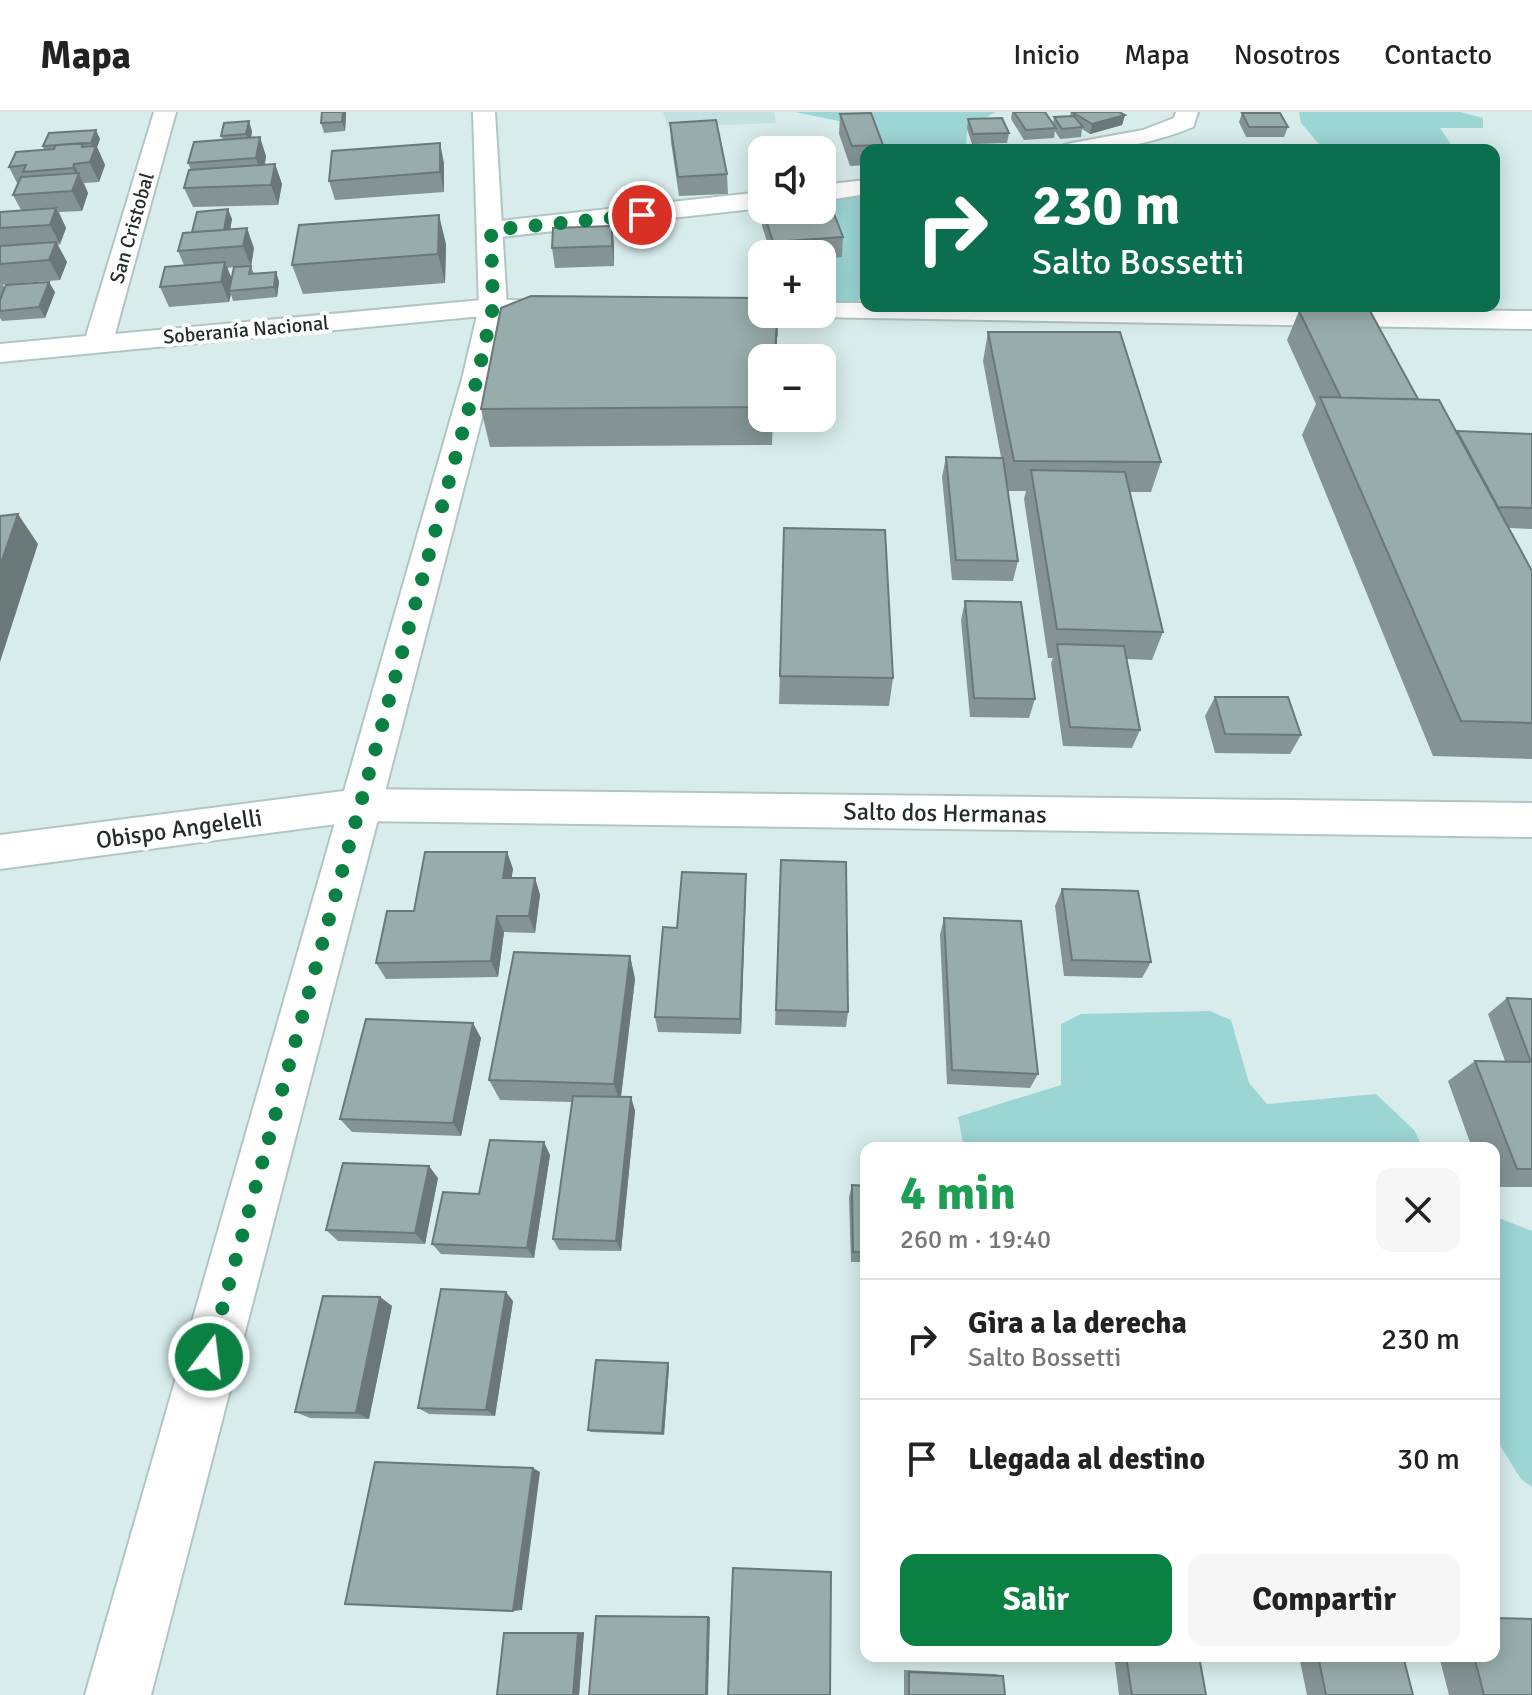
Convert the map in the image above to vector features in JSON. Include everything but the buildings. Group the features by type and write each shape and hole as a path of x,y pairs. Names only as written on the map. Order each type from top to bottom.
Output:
{"street":[{"name":"San Cristobal","path":"98,343 165,112"},
{"path":"118,1695 477,379 493,307 484,112"},
{"path":"1101,144 1170,130 1185,122 1187,112"},
{"path":"836,191 860,188"},
{"path":"491,230 748,202"},
{"name":"Soberanía Nacional","path":"0,353 493,307 572,308"},
{"path":"836,311 860,311"},
{"path":"901,312 1532,320"},
{"name":"Salto dos Hermanas","path":"359,805 1532,820"},
{"name":"Obispo Angelelli","path":"0,852 359,805"}],"shaded area":[{"path":"663,112 774,112 776,123 668,127"},
{"path":"795,112 996,112 967,128 966,144 878,144 863,126"},
{"path":"1299,112 1460,112 1483,118 1483,128 1440,128 1451,144 1319,144 1301,123"},
{"path":"860,192 860,299 847,310 836,310 838,249 831,224 836,224 836,198"},
{"path":"1210,1011 1231,1020 1249,1083 1267,1104 1376,1094 1414,1130 1420,1142 963,1142 958,1117 1061,1085 1061,1024 1081,1014"},
{"path":"1500,1218 1532,1231 1532,1487 1521,1479 1500,1446"}],"route":[{"path":"209,1357 477,379 493,307 491,230 642,215"}]}
